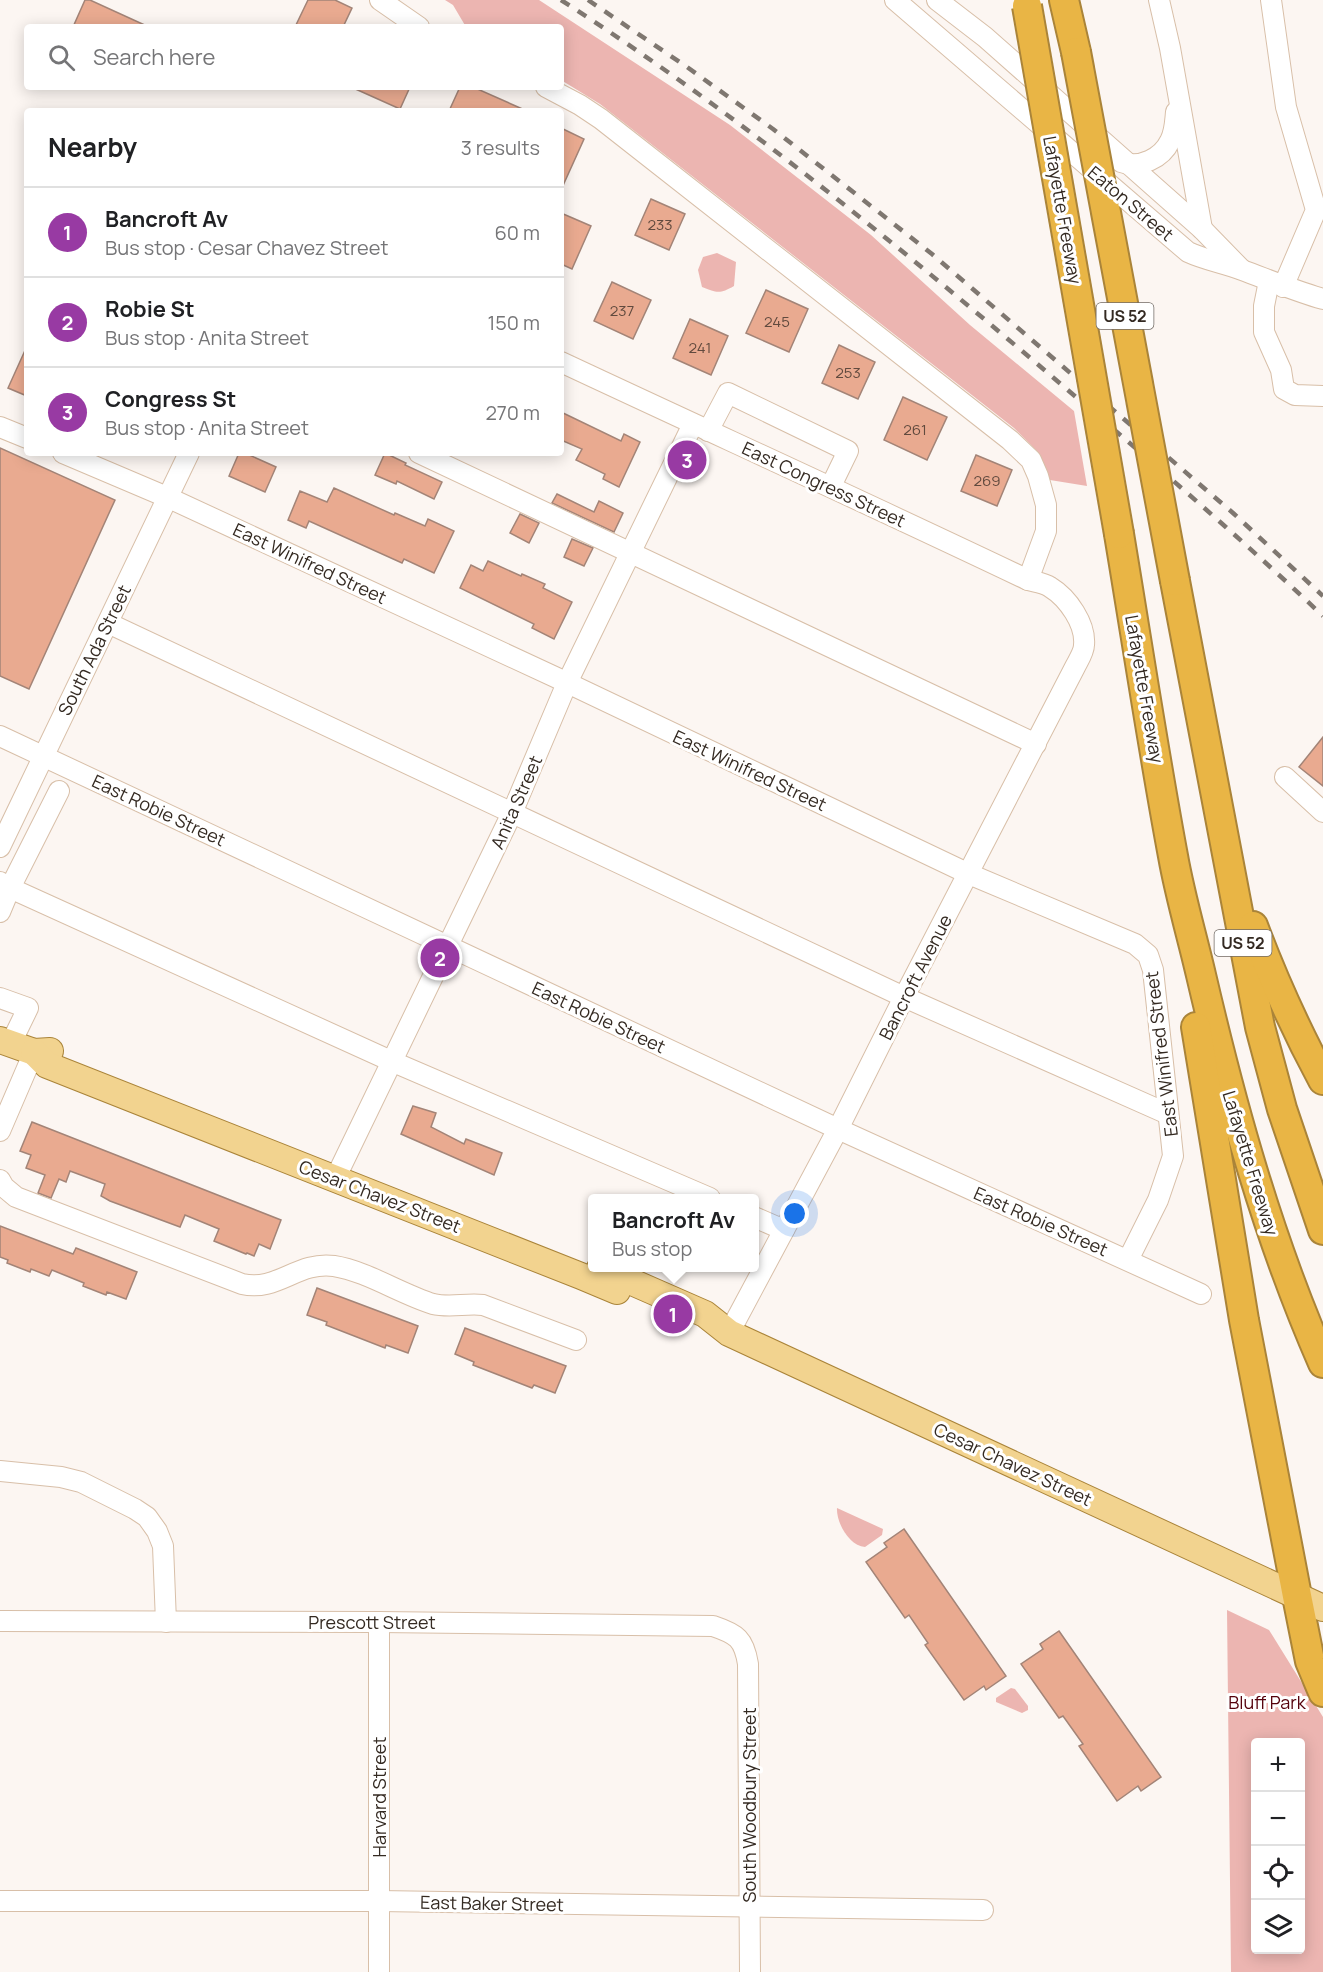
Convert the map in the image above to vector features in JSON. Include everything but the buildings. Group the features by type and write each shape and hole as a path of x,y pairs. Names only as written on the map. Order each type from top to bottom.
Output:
{"highway":[{"name":"Lafayette Freeway","path":"1026,2 1173,859 1210,1016 1247,1155 1283,1265 1323,1363"},
{"name":"US 52","path":"1065,3 1076,51 1260,1027 1282,1109 1323,1230"},
{"path":"1188,650 1252,922 1284,1002 1323,1080"},
{"path":"1173,859 1188,980 1244,1320 1310,1661 1323,1692"}],"main road":[{"name":"Cesar Chavez Street","path":"15,1046 54,1051 698,1327 729,1333"},
{"name":"Cesar Chavez Street","path":"338,1172 588,1263"},
{"name":"Cesar Chavez Street","path":"609,1272 705,1314 729,1333 1323,1608"}],"street":[{"path":"380,0 415,24"},
{"name":"Eaton Street","path":"895,0 1188,252 1199,258 1241,269 1276,284 1323,299"},
{"name":"Eaton Street","path":"937,0 985,37 1202,229 1241,269"},
{"path":"1159,0 1170,48 1202,229"},
{"path":"1271,0 1286,107 1320,210 1264,306 1264,332 1281,370 1284,389 1295,395 1323,396"},
{"path":"552,90 601,119 1010,440 1031,460 1046,506 1046,531 1028,579"},
{"path":"1037,123 1082,148 1127,164 1145,162 1162,153 1171,140 1175,126 1177,92"},
{"name":"East Congress Street","path":"564,363 1028,579 1050,587 1071,606 1078,616"},
{"name":"Anita Street","path":"338,1172 512,813 567,682 632,552 701,428 728,393 848,451 831,486"},
{"path":"0,427 24,437"},
{"name":"East Winifred Street","path":"70,456 169,498 567,682 969,874 1135,944 1148,955 1153,970 1173,1156 1158,1200 1128,1260"},
{"name":"South Ada Street","path":"0,848 188,456"},
{"path":"425,456 1036,744"},
{"name":"Bancroft Avenue","path":"729,1333 838,1129 1084,646 1078,616"},
{"path":"108,623 904,997 1168,1114"},
{"name":"East Robie Street","path":"0,736 838,1129 1200,1294"},
{"path":"1285,777 1323,812"},
{"path":"0,912 5,885 58,791"},
{"path":"5,885 391,1061 701,1194"},
{"path":"0,998 28,1008 15,1046 0,1131"},
{"path":"0,1180 4,1187 16,1197 242,1284 254,1287 269,1285 318,1265 335,1266 433,1304 447,1307 468,1303 483,1305 576,1340"},
{"path":"759,1219 784,1230"},
{"path":"0,1471 61,1477 81,1482 147,1517 158,1531 163,1546 166,1622"},
{"name":"Prescott Street","path":"0,1621 713,1626 729,1631 740,1639"},
{"name":"Harvard Street","path":"379,1972 380,1622"},
{"name":"South Woodbury Street","path":"740,1639 746,1651 748,1664 750,1972"},
{"name":"East Baker Street","path":"0,1901 379,1901 983,1910"}],"green space":[{"path":"445,0 539,0 730,125 871,235 970,325 1074,411 1087,486 1050,480 1038,452 1014,428 600,104 564,82 564,24 464,24 453,5"},
{"path":"717,253 736,262 734,286 718,292 702,287 698,270 703,257"},
{"path":"837,1508 883,1529 882,1535 865,1547 859,1546 849,1538 841,1526"},
{"name":"Bluff Park","path":"1227,1610 1269,1630 1323,1717 1323,1972 1231,1972"},
{"path":"1011,1688 1015,1689 1028,1706 1028,1710 1022,1713 996,1702 996,1698"}],"railway":[{"path":"561,0 685,84 863,219 1144,456 1323,616"},
{"path":"588,0 773,129 932,254 1233,513 1323,596"}],"place":[{"name":"Congress St","path":"687,460"},
{"name":"Robie St","path":"440,958"},
{"name":"Bancroft Av","path":"673,1314"}]}
